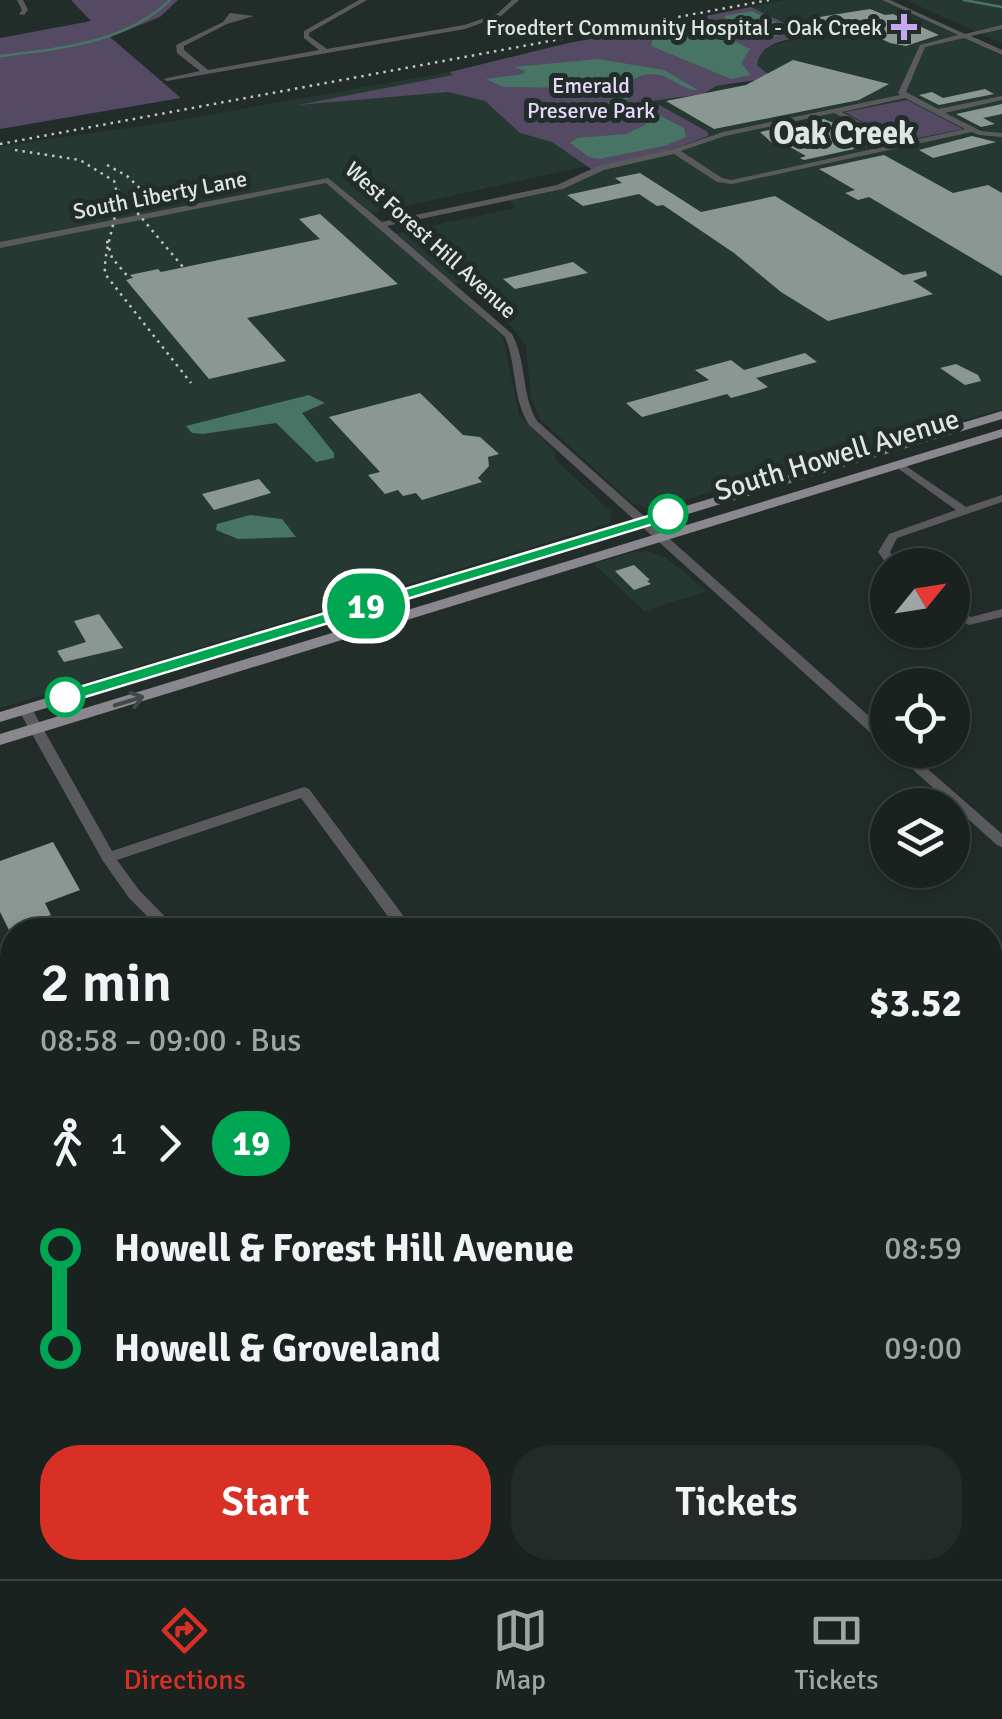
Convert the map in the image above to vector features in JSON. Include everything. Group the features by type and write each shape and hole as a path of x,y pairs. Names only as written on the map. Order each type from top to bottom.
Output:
{"main road":[{"name":"South Howell Avenue","path":"0,717 1002,416"},
{"path":"900,465 900,453 974,424"},
{"name":"South Howell Avenue","path":"0,740 1002,433"},
{"path":"778,501 878,464 883,451"},
{"path":"658,538 673,524 769,494 848,461"},
{"path":"369,626 497,576 622,538 638,530 640,522"}],"street":[{"path":"20,0 25,10 22,14"},
{"path":"325,51 308,38 308,30 364,0"},
{"path":"168,79 473,24 503,13 516,0"},
{"path":"885,0 1002,46"},
{"path":"902,0 1002,54"},
{"path":"206,72 180,51 180,45 225,22"},
{"path":"1002,29 920,51 902,93 972,130 1002,136"},
{"path":"384,226 560,188 601,168 675,151 723,134 906,96"},
{"path":"939,113 1002,99"},
{"path":"835,111 899,146"},
{"path":"675,151 720,180 732,182 972,130"},
{"name":"West Forest Hill Avenue","path":"328,177 509,336 515,348 528,416 640,522 870,724"},
{"name":"South Liberty Lane","path":"0,245 328,177"},
{"path":"900,465 964,510"},
{"path":"886,548 893,536 1002,498"},
{"path":"970,622 1002,613"},
{"path":"25,710 108,858 134,894 158,918"},
{"path":"918,768 1002,842"},
{"path":"108,858 304,792 397,918"}],"shaded area":[{"path":"784,0 881,0 1002,56 1002,409 659,507 643,507 632,503 540,419 531,398 526,346 514,329 460,283 448,286 503,337 519,415 555,452 555,459 611,512 611,523 0,708 0,146 163,123 450,72 587,166 365,215 388,235 516,208 504,196 558,185 596,167 704,133 651,101 689,96 716,86 745,84 766,71 757,65 758,56 770,46 806,36 806,32 751,7"},
{"path":"906,0 1002,0 1002,43 932,12"},
{"path":"752,11 796,32 765,37 747,35 738,32 724,16"},
{"path":"709,21 720,33 750,49 741,63 751,75 731,79 651,46 653,38 671,28"},
{"path":"598,59 664,70 698,90 648,74 625,85 631,96 625,101 583,88 503,87 486,79 525,71 514,67"},
{"path":"653,112 684,128 686,137 664,146 599,159 589,157 570,143 577,138 626,134 645,125 646,115"},
{"path":"309,395 325,403 302,413 334,458 316,462 276,423 203,434 192,433 186,426"},
{"path":"250,515 282,519 296,537 238,539 216,530 217,524"},
{"path":"647,551 665,557 707,591 644,611 594,564"}],"green space":[{"path":"71,0 178,0 160,17 110,37 181,98 0,129 0,38 91,21"},
{"name":"Emerald Preserve Park","path":"751,7 806,36 776,43 763,51 757,65 768,74 763,79 716,86 703,94 652,101 708,132 708,136 670,150 591,169 552,142 520,133 485,101 448,92 298,105 453,75 450,72 564,44"},
{"path":"907,100 963,129 898,142 845,112"}],"building":[{"name":"Froedtert Community Hospital - Oak Creek","path":"870,9 893,14 939,35 906,46 849,24 833,27 813,18"},
{"path":"793,60 889,84 859,100 714,129 666,101 746,85"},
{"path":"985,89 994,94 939,105 919,95 932,92 943,98"},
{"path":"1002,104 1002,114 983,118 995,124 981,127 956,114"},
{"path":"824,119 868,146 804,160 800,158 806,156 781,142 772,143 760,132"},
{"path":"972,136 996,142 933,158 919,150"},
{"path":"884,155 953,193 988,185 1002,193 1002,276 869,197 858,200 845,193 855,190 819,169"},
{"path":"640,173 701,212 775,196 903,275 926,271 927,276 913,281 933,294 828,321 781,292 734,253 663,205 657,206 639,194 583,206 567,195 622,183 615,178"},
{"path":"320,214 398,284 247,318 286,361 209,379 126,280 133,278 130,275 158,269 161,272 320,239 299,219"},
{"path":"573,262 588,273 515,289 503,279"},
{"path":"805,353 817,362 756,378 768,387 760,390 731,398 727,394 642,417 626,403 709,380 695,370 731,360 744,370"},
{"path":"956,364 978,375 981,381 965,385 940,368"},
{"path":"420,393 463,435 480,437 499,454 488,457 489,466 478,478 482,482 422,500 416,493 403,496 398,490 385,494 368,475 380,472 329,417"},
{"path":"259,479 271,493 214,510 202,494"},
{"path":"634,565 651,584 634,590 615,571"},
{"path":"99,614 123,648 64,662 57,651 86,642 74,621"},
{"path":"53,842 80,890 45,903 51,915 3,918 0,861"}],"waterway":[{"path":"0,56 68,47 112,35 133,26 170,0"},
{"path":"964,0 1002,7"}],"railway":[{"path":"0,144 769,0"},
{"path":"15,150 80,160 114,181 117,204 108,245"},
{"path":"107,165 127,176 145,193"},
{"path":"118,190 183,267"},
{"path":"107,241 108,245"},
{"path":"108,245 112,258 130,279"},
{"path":"108,245 105,274 191,383"}],"bus line":[{"name":"19","path":"65,697 668,514"}],"place":[{"name":"Froedtert Community Hospital - Oak Creek","path":"904,27"}],"district":[{"name":"Oak Creek","path":"844,133"}]}
